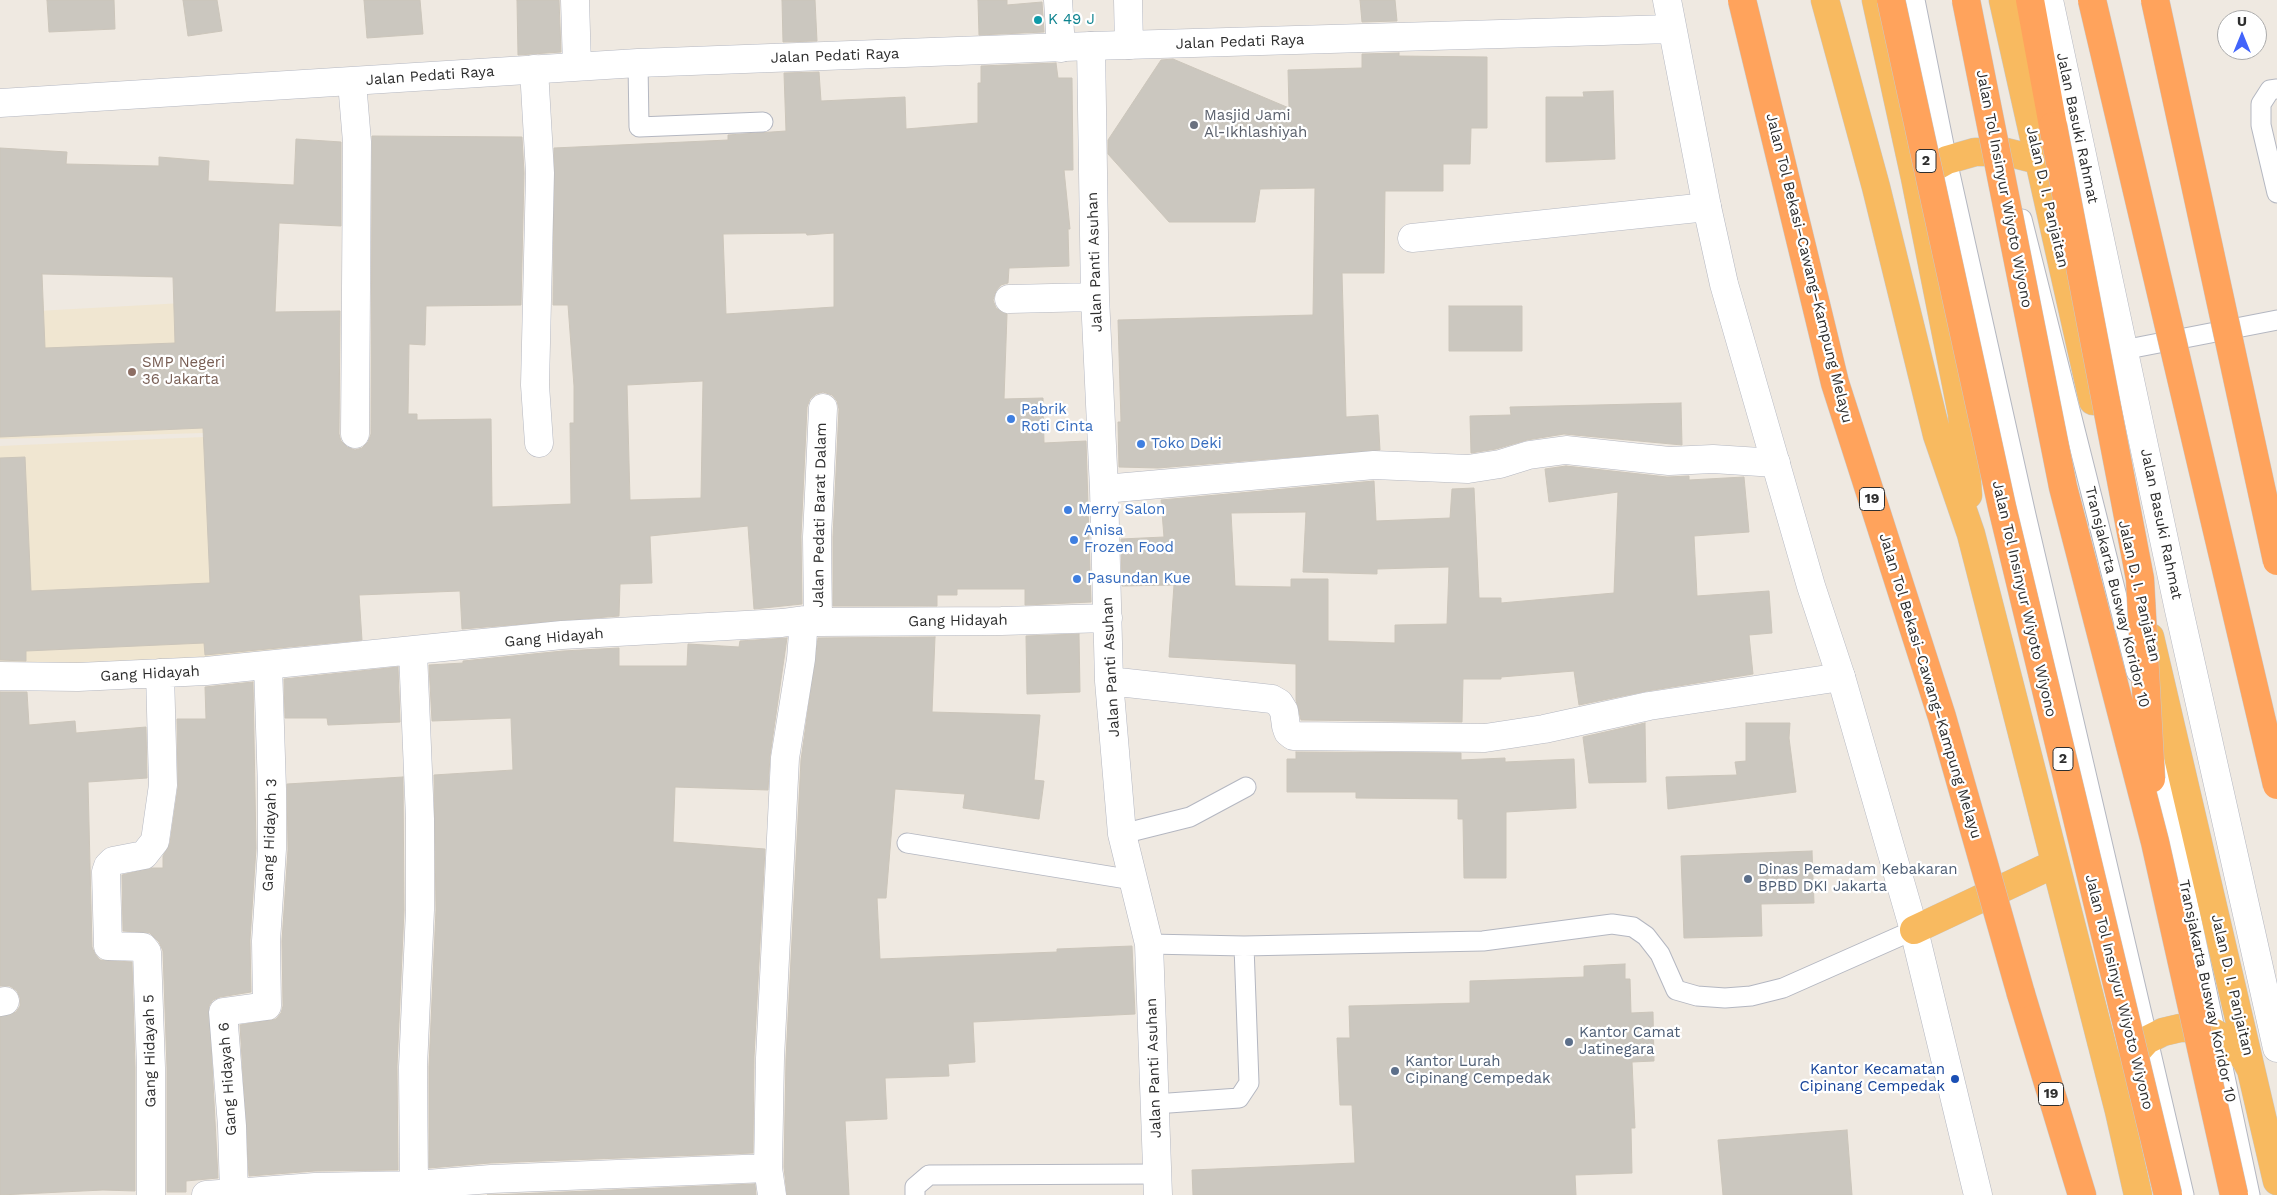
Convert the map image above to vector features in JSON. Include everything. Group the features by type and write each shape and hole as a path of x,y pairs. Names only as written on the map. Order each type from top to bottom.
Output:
{"highway":[{"name":"Jalan Tol Bekasi–Cawang–Kampung Melayu","path":"1742,0 1835,383 1942,717 2021,994 2082,1195"},
{"path":"1825,0 1876,187 1937,435 1971,534 2054,864 2119,1111 2138,1195"},
{"path":"1876,0 1915,178 1962,414 1971,534"},
{"name":"Jalan Tol Insinyur Wiyoto Wiyono","path":"1891,0 2002,507 2168,1195"},
{"name":"Jalan Tol Insinyur Wiyoto Wiyono","path":"1966,0 2063,486 2155,842 2234,1195"},
{"name":"Jalan D. I. Panjaitan","path":"2003,0 2038,160 2254,1077 2277,1182"},
{"path":"2030,0 2140,580 2155,842"},
{"path":"2092,0 2277,785"},
{"path":"2155,0 2277,561"},
{"path":"1915,178 1947,160 1975,152 2006,152 2038,160"},
{"path":"1914,930 2054,864"},
{"path":"2119,1111 2119,1085 2129,1060 2147,1040 2163,1032 2180,1028 2198,1028 2215,1034 2232,1044 2245,1059 2254,1077"}],"street":[{"path":"575,0 577,66"},
{"path":"1058,0 1060,48"},
{"path":"1128,0 1129,45"},
{"path":"1666,0 1706,207 1724,284 1811,586 1841,677 1914,930 1978,1195"},
{"name":"Jalan Basuki Rahmat","path":"2049,0 2123,350 2277,1048"},
{"name":"Jalan Pedati Raya","path":"0,103 638,63 1091,46 1671,29"},
{"name":"Jalan Panti Asuhan","path":"1091,46 1095,297 1104,489 1109,681 1122,834 1149,944 1159,1184"},
{"path":"534,69 540,172 534,385 539,443"},
{"path":"352,82 357,142 355,434"},
{"path":"1412,238 1706,207"},
{"path":"1009,299 1095,297"},
{"name":"Jalan Pedati Barat Dalam","path":"772,1195 768,1168 770,1058 785,758 801,659 811,621 823,408"},
{"path":"1104,489 1374,465 1468,469 1500,464 1529,455 1566,450 1670,461 1713,459 1776,463"},
{"name":"Gang Hidayah","path":"0,676 78,677 160,673 413,652 562,635 811,621 1108,618"},
{"path":"413,652 420,819 420,910 413,1067 414,1185"},
{"name":"Gang Hidayah 3","path":"268,665 272,789 272,849 266,940 268,1005"},
{"name":"Gang Hidayah 5","path":"150,1195 151,1068 147,952 143,947 110,947 107,944 106,872 108,866 113,861 144,855 155,841 162,785 160,673"},
{"path":"1109,681 1272,699 1279,702 1284,711 1288,732 1293,736 1485,738 1544,729 1649,706 1841,677"},
{"name":"Gang Hidayah 6","path":"234,1193 232,1126 224,1012 266,1008 268,1005"},
{"path":"206,1195 315,1187 414,1185 491,1187 768,1168"}],"lane":[{"path":"1915,0 1947,160 2026,515 2184,1195"},
{"name":"Transjakarta Busway Koridor 10","path":"1976,0 2006,152 2167,795 2215,1034 2250,1195"},
{"path":"638,63 640,127 763,122"},
{"path":"2277,89 2270,90 2261,104 2262,125 2277,193"},
{"path":"2123,350 2277,320"},
{"path":"1122,834 1190,818 1246,787"},
{"path":"907,843 1133,880"},
{"path":"1149,944 1244,946 1483,940 1612,924 1633,927 1646,936 1660,954 1676,990 1696,996 1725,998 1751,996 1783,988 1914,930"},
{"path":"1155,1104 1239,1098 1249,1083 1244,946"},
{"path":"915,1195 915,1187 928,1175 1159,1184"}],"shaded area":[{"name":"SMP Negeri 36 Jakarta","path":"256,299 271,431 0,439 0,313"},
{"path":"272,434 283,654 0,667 0,446"}],"building":[{"path":"47,0 114,0 115,29 49,32"},
{"path":"183,0 217,0 222,31 188,36"},
{"path":"364,0 420,0 423,34 367,38"},
{"path":"517,0 559,0 561,52 518,55"},
{"path":"782,0 815,0 817,41 783,42"},
{"path":"978,0 1007,0 1007,5 1042,2 1044,32 979,35"},
{"path":"1360,0 1395,0 1397,21 1362,22"},
{"path":"1399,53 1399,56 1487,57 1487,128 1471,128 1470,164 1443,164 1443,191 1385,191 1384,273 1342,273 1346,417 1378,415 1380,450 1158,468 1119,467 1118,422 1121,422 1118,320 1313,315 1315,188 1260,189 1255,222 1169,222 1108,154 1108,140 1161,60 1173,59 1289,108 1288,70 1362,68 1362,54"},
{"path":"1056,63 1058,78 1072,78 1073,170 1064,170 1070,229 1068,229 1069,266 1009,268 1008,283 1001,285 996,291 993,300 996,308 1007,314 1004,399 1043,398 1044,443 1086,441 1091,602 1025,605 1025,589 957,589 957,595 937,595 937,606 833,606 833,537 839,409 837,401 832,395 823,392 816,394 810,399 807,407 801,536 802,604 754,609 748,526 650,536 652,583 620,584 619,616 462,629 460,591 359,595 362,640 205,655 204,643 26,651 26,661 0,660 0,458 25,457 31,591 210,583 203,428 0,437 0,148 67,152 66,164 159,166 159,157 209,161 208,181 294,185 296,139 341,142 341,226 279,223 275,312 340,311 339,434 341,441 347,447 355,450 362,448 368,442 371,434 372,136 522,137 524,173 521,305 426,306 425,345 409,344 408,414 417,414 417,420 491,419 492,507 571,504 570,423 574,423 574,386 568,305 553,305 554,148 728,140 728,135 786,131 784,73 819,72 821,101 905,97 906,129 978,123 978,83 981,83 981,66","holes":["806,233 807,235 834,233 834,307 726,314 723,234","42,274 173,277 175,343 45,348","703,381 701,498 630,500 627,385"]},
{"path":"1613,91 1615,159 1546,162 1546,97 1584,97 1583,92"},
{"path":"1449,306 1522,306 1522,351 1449,351"},
{"path":"1681,403 1682,445 1564,434 1527,440 1496,449 1471,453 1470,416 1511,415 1510,407"},
{"path":"1566,466 1667,477 1689,476 1689,480 1744,477 1749,532 1694,536 1697,596 1769,591 1772,633 1749,635 1753,674 1647,691 1579,705 1574,671 1501,677 1501,679 1463,679 1462,722 1301,720 1296,700 1296,664 1169,657 1174,585 1122,586 1121,539 1164,537 1161,500 1374,481 1376,521 1450,518 1452,489 1474,488 1479,598 1501,598 1501,603 1614,593 1618,492 1549,502 1545,469","holes":["1306,512 1303,572 1377,574 1377,569 1449,567 1447,624 1395,625 1395,643 1328,641 1328,579 1291,579 1291,587 1235,586 1231,513"]},
{"path":"1079,634 1080,692 1027,694 1026,636"},
{"path":"935,637 932,712 1040,715 1034,780 1044,781 1039,819 963,808 965,794 895,789 886,898 877,898 880,959 1057,952 1057,949 1132,946 1135,1014 973,1022 975,1062 948,1064 949,1076 885,1078 887,1119 845,1121 849,1195 787,1195 784,1167 786,1059 801,760 818,638"},
{"path":"787,638 770,756 768,790 675,787 673,842 765,849 754,1057 753,1153 490,1163 429,1168 429,1067 436,910 434,775 513,770 511,718 432,721 429,665 463,663 463,661 563,651 619,648 619,666 687,666 688,644 739,647 740,641"},
{"path":"398,667 400,722 328,725 327,718 285,718 284,679"},
{"path":"253,682 256,848 250,940 251,992 220,997 213,1000 209,1006 218,1178 186,1181 186,1192 167,1192 167,1068 163,951 159,942 150,933 123,931 122,875 151,868 163,868 163,856 170,843 178,787 177,719 206,719 205,687"},
{"path":"0,692 27,692 29,725 75,721 76,733 146,727 147,778 88,782 92,947 100,960 132,962 135,1068 135,1191 103,1190 0,1195 0,1017 16,1012 20,1006 20,998 17,991 10,986 0,986"},
{"path":"1645,723 1646,782 1589,783 1583,737"},
{"path":"1746,723 1790,723 1789,738 1796,792 1668,809 1666,777 1737,775 1735,762 1746,761"},
{"path":"1296,752 1461,753 1461,760 1505,758 1505,762 1574,759 1576,808 1506,812 1506,878 1464,878 1463,819 1458,819 1458,799 1356,798 1356,792 1287,792 1287,759 1296,759"},
{"path":"403,777 404,910 397,1066 398,1170 315,1171 249,1176 240,1025 276,1019 281,1013 283,1006 282,941 288,850 287,784"},
{"name":"Dinas Pemadam Kebakaran BPBD DKI Jakarta","path":"1812,851 1814,903 1761,904 1762,936 1684,938 1681,856"},
{"path":"1625,964 1625,979 1630,979 1631,1013 1653,1012 1654,1061 1632,1062 1635,1128 1631,1128 1632,1173 1575,1175 1576,1195 1193,1195 1192,1170 1355,1163 1352,1105 1340,1105 1337,1038 1350,1038 1349,1006 1470,1003 1470,981 1584,977 1584,966"},
{"path":"1847,1130 1852,1195 1723,1195 1718,1140"},
{"path":"755,1184 756,1195 492,1195"}],"place":[{"name":"K 49 J","path":"1038,20"},
{"name":"Masjid Jami Al-Ikhlashiyah","path":"1194,125"},
{"name":"SMP Negeri 36 Jakarta","path":"132,372"},
{"name":"Pabrik Roti Cinta","path":"1011,419"},
{"name":"Toko Deki","path":"1141,444"},
{"name":"Merry Salon","path":"1068,510"},
{"name":"Anisa Frozen Food","path":"1074,540"},
{"name":"Pasundan Kue","path":"1077,579"},
{"name":"Dinas Pemadam Kebakaran BPBD DKI Jakarta","path":"1748,879"},
{"name":"Kantor Camat Jatinegara","path":"1569,1042"},
{"name":"Kantor Lurah Cipinang Cempedak","path":"1395,1071"},
{"name":"Kantor Kecamatan Cipinang Cempedak","path":"1955,1079"}]}
